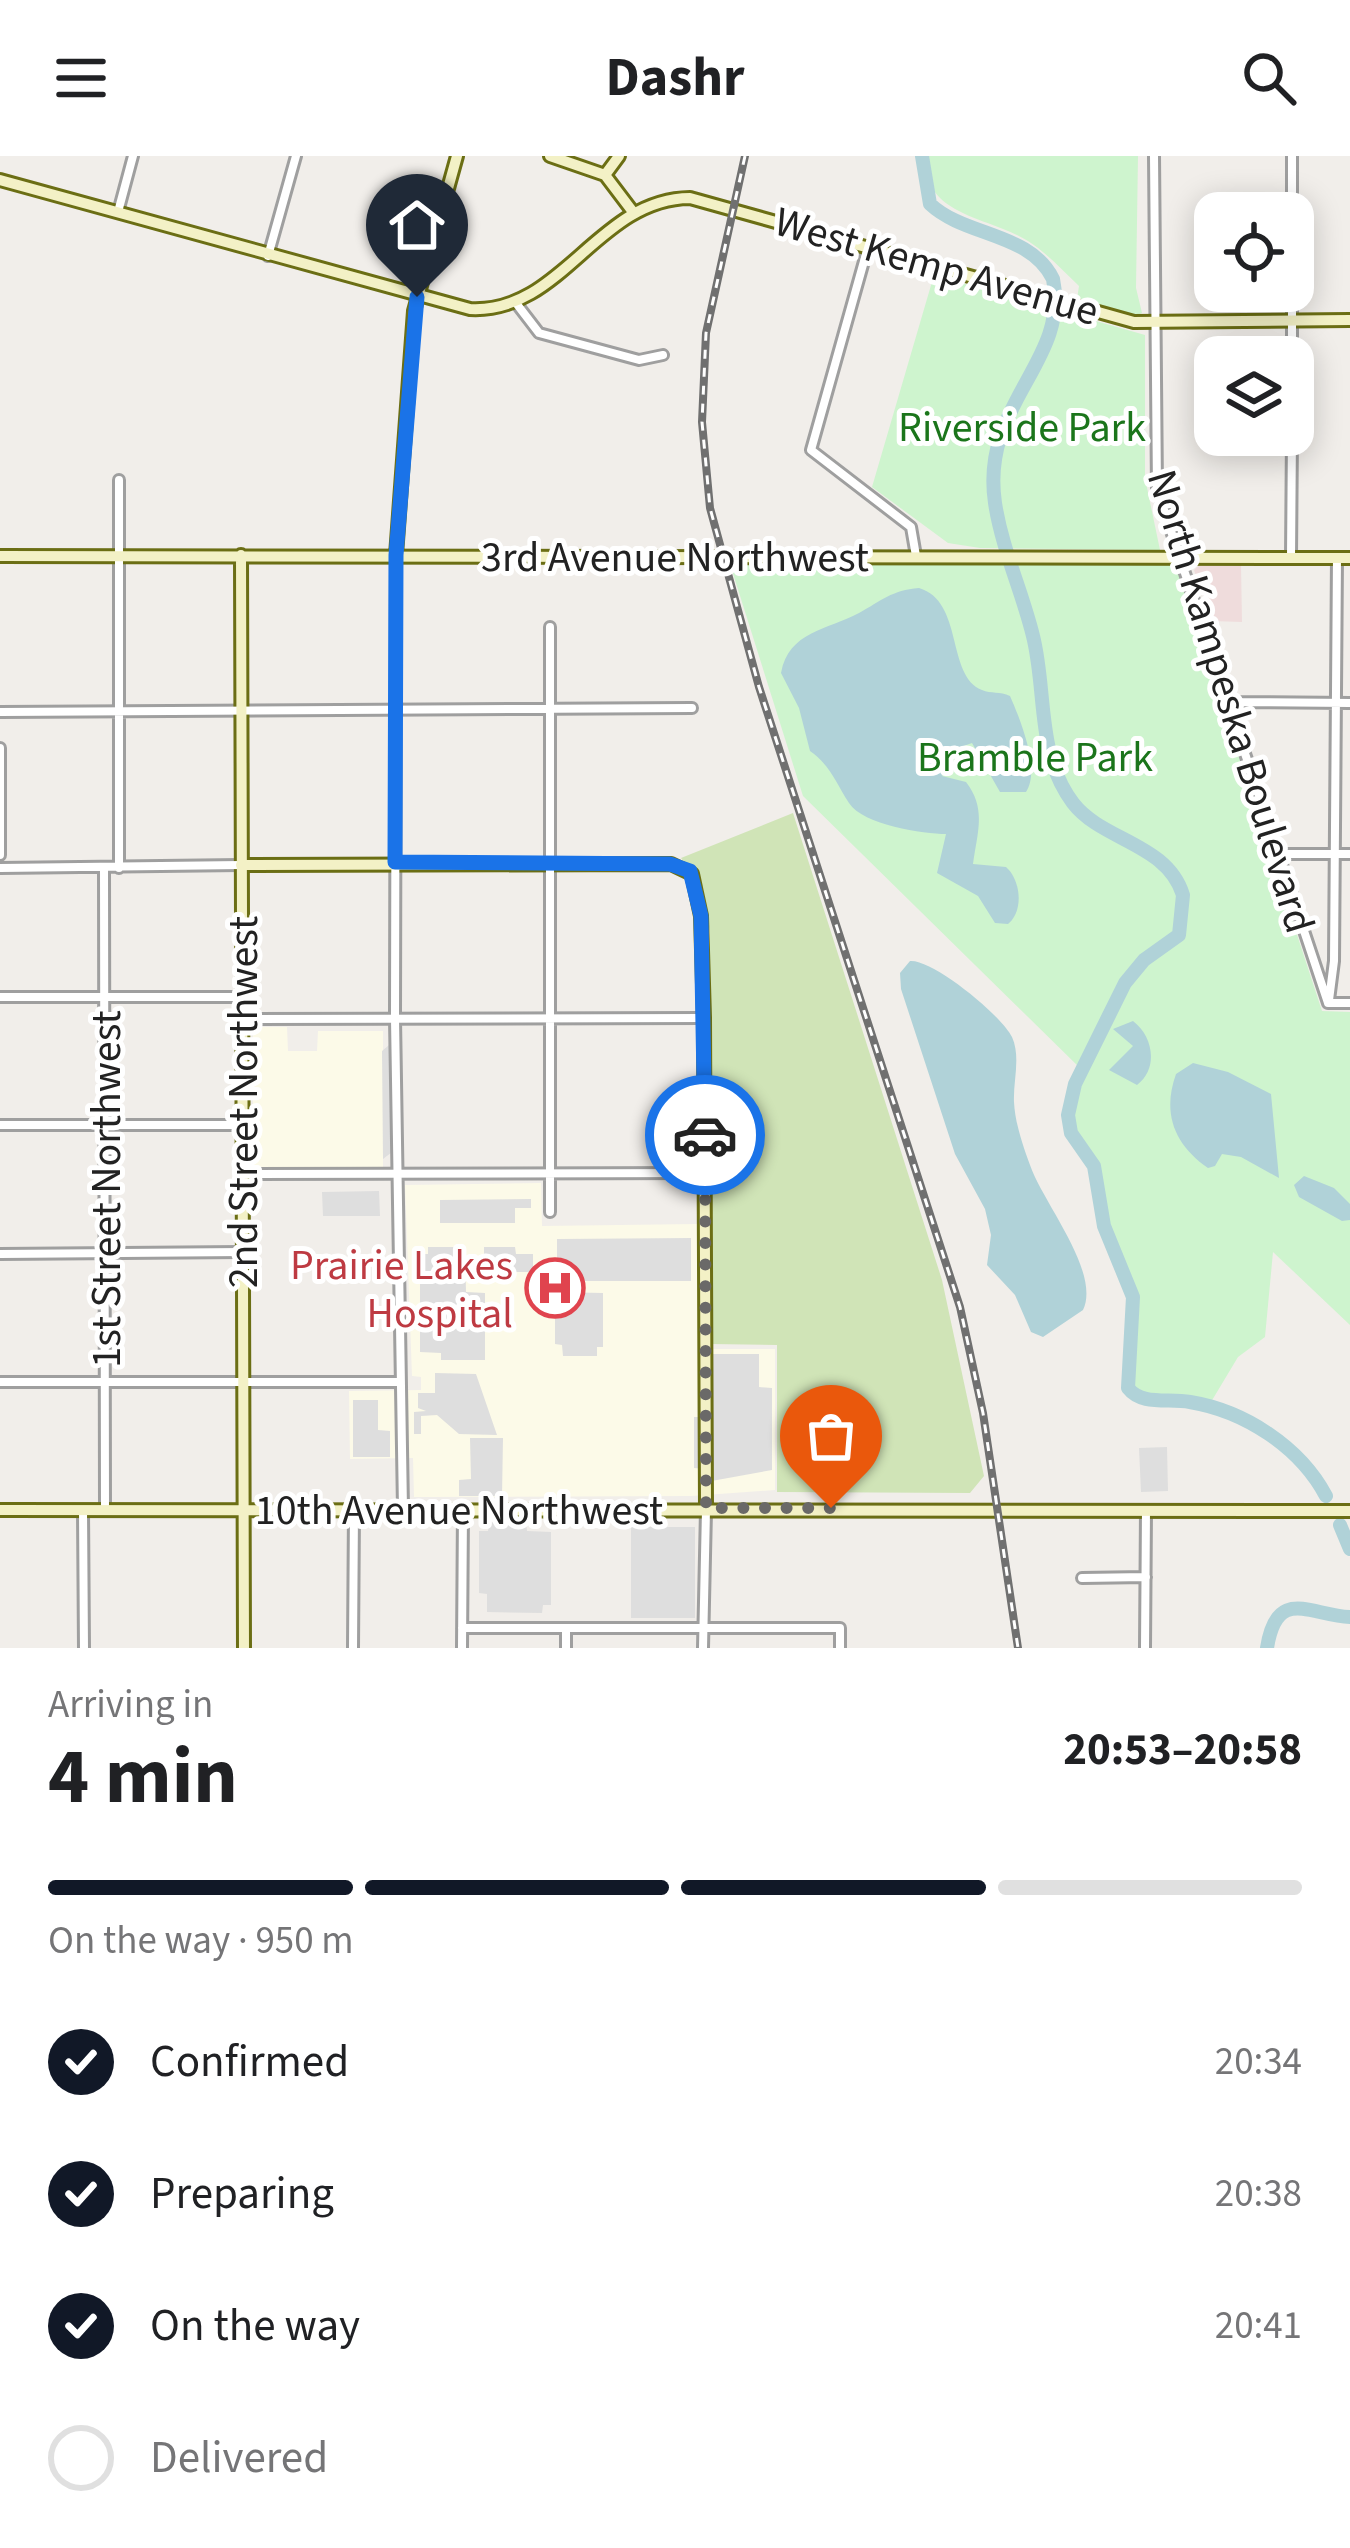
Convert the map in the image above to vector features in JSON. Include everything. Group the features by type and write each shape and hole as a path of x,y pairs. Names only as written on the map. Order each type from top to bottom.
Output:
{"street":[{"path":"117,213 133,156"},
{"path":"268,256 296,156"},
{"path":"403,1509 396,1174 396,555 417,297 458,156"},
{"path":"0,181 470,309 516,303 633,212 605,175 550,156"},
{"path":"605,175 619,156"},
{"name":"North Kampeska Boulevard","path":"1154,156 1154,466 1328,1003"},
{"path":"1292,156 1292,192"},
{"name":"West Kemp Avenue","path":"633,212 661,201 699,199 1153,325 1350,320"},
{"path":"868,245 811,450 911,527 916,556"},
{"path":"516,303 539,333 640,360 663,355"},
{"path":"1292,312 1292,336"},
{"path":"1291,557 1292,456"},
{"path":"118,480 118,868"},
{"name":"2nd Street Northwest","path":"241,555 244,1648"},
{"name":"3rd Avenue Northwest","path":"0,556 1344,558"},
{"path":"1344,558 1328,1003 1350,1004"},
{"path":"550,628 550,1212"},
{"path":"1229,702 1350,703"},
{"path":"0,712 692,708"},
{"path":"0,748 0,855"},
{"path":"1277,854 1350,854"},
{"path":"0,868 395,862 670,864 692,874 701,916 704,1018 703,1648"},
{"name":"1st Street Northwest","path":"104,868 105,1510"},
{"path":"0,998 241,997"},
{"path":"242,1018 704,1018"},
{"path":"0,1125 242,1125"},
{"path":"242,1174 705,1173"},
{"path":"0,1254 243,1252"},
{"path":"0,1382 399,1382"},
{"path":"1145,1648 1146,1508"},
{"path":"353,1648 354,1509"},
{"path":"462,1648 463,1509"},
{"name":"10th Avenue Northwest","path":"0,1510 1350,1510"},
{"path":"83,1510 84,1648"},
{"path":"1082,1578 1146,1576"},
{"path":"462,1628 840,1628 840,1648"},
{"path":"566,1629 566,1648"}],"shaded area":[{"path":"1200,564 1241,565 1242,622 1212,621 1194,570"},
{"path":"253,1027 287,1027 288,1051 317,1051 318,1031 383,1031 383,1168 253,1167"},
{"path":"395,1040 396,1149 383,1159 382,1051"},
{"name":"Prairie Lakes Hospital","path":"541,1183 542,1226 697,1224 701,1349 775,1349 775,1490 691,1496 414,1497 413,1458 350,1459 349,1391 421,1390 421,1377 412,1376 405,1185"},
{"path":"379,1191 380,1216 323,1216 322,1192"},
{"path":"531,1199 531,1208 515,1208 515,1223 440,1223 440,1200"},
{"path":"691,1238 691,1281 557,1281 557,1239"},
{"path":"428,1247 465,1247 466,1292 485,1293 485,1360 441,1360 441,1353 420,1352 420,1254 428,1254"},
{"path":"484,1247 515,1247 516,1254 533,1254 533,1272 484,1272"},
{"path":"555,1292 603,1293 603,1347 597,1347 597,1356 563,1356 562,1345 555,1344"},
{"path":"705,1354 759,1354 759,1387 772,1388 772,1470 706,1482 705,1469 694,1468 694,1417 705,1417"},
{"path":"435,1373 476,1374 497,1435 459,1434 437,1415 421,1416 421,1434 414,1434 414,1412 426,1411 418,1408 418,1393 435,1393"},
{"path":"353,1400 378,1400 378,1430 390,1431 390,1457 353,1457"},
{"path":"470,1438 503,1438 502,1496 459,1496 459,1480 471,1479"},
{"path":"1167,1447 1168,1491 1141,1492 1139,1448"},
{"path":"489,1522 526,1522 527,1531 551,1532 551,1605 543,1605 542,1613 487,1612 487,1594 479,1593 479,1531 488,1531"},
{"path":"631,1527 695,1527 695,1618 631,1618"}],"green space":[{"path":"927,156 1138,156 1136,288 1142,313 1134,316 1077,299 1079,286 1035,246 946,203 934,191"},
{"name":"Riverside Park","path":"934,275 1145,335 1145,478 1160,550 980,548 948,543 872,487"},
{"name":"Bramble Park","path":"730,564 1176,565 1322,1011 1350,1012 1350,1325 1273,1252 1265,1337 1238,1357 1208,1407 1132,1394 1127,1381 1133,1297 1104,1226 1094,1166 1069,1125 1082,1070 803,796"},
{"path":"793,813 942,1280 984,1476 970,1493 777,1492 777,1345 710,1344 710,933 703,887 681,858"}],"water":[{"path":"919,588 943,607 971,682 985,691 1010,696 1027,744 1031,771 1026,792 1000,792 972,743 958,748 942,776 966,782 977,802 973,864 1006,867 1015,880 1017,911 1008,924 995,923 978,896 937,873 946,834 909,830 856,811 828,768 810,751 799,708 781,673 785,659 801,640 894,594"},
{"path":"910,961 934,969 966,990 1005,1027 1015,1045 1014,1102 1020,1134 1037,1181 1078,1257 1086,1294 1083,1310 1043,1337 1031,1332 1015,1295 987,1265 991,1235 985,1209 955,1154 901,989 900,973"},
{"path":"1133,1021 1151,1052 1148,1070 1137,1085 1109,1070 1133,1046 1113,1029"},
{"path":"1193,1063 1228,1072 1271,1094 1279,1178 1241,1157 1222,1154 1208,1168 1187,1149 1174,1127 1170,1102 1176,1074"},
{"path":"1304,1176 1334,1188 1350,1204 1350,1220 1342,1221 1299,1197 1294,1185"}],"waterway":[{"path":"922,156 930,204 944,215 1029,252 1053,279 1055,308 1049,335 1000,437 994,468 998,520 1033,636 1048,743 1061,784 1085,816 1163,864 1183,895 1179,935 1144,960 1125,983 1075,1084 1068,1115 1071,1133 1094,1166 1104,1226 1133,1297 1128,1388 1140,1397 1190,1402 1250,1423 1302,1462 1326,1496"},
{"path":"1340,1525 1350,1549"},
{"path":"1267,1648 1272,1629 1287,1610 1350,1617"}],"railway":[{"path":"745,156 706,333 702,422 710,508 759,687 960,1307 983,1413 1018,1648"}],"way so far":[{"path":"705,1135 706,1508 831,1508"}],"place":[{"name":"Prairie Lakes Hospital","path":"555,1288"}],"route":[{"path":"417,297 396,555 395,862 670,864 690,871 701,916 705,1135"}]}
